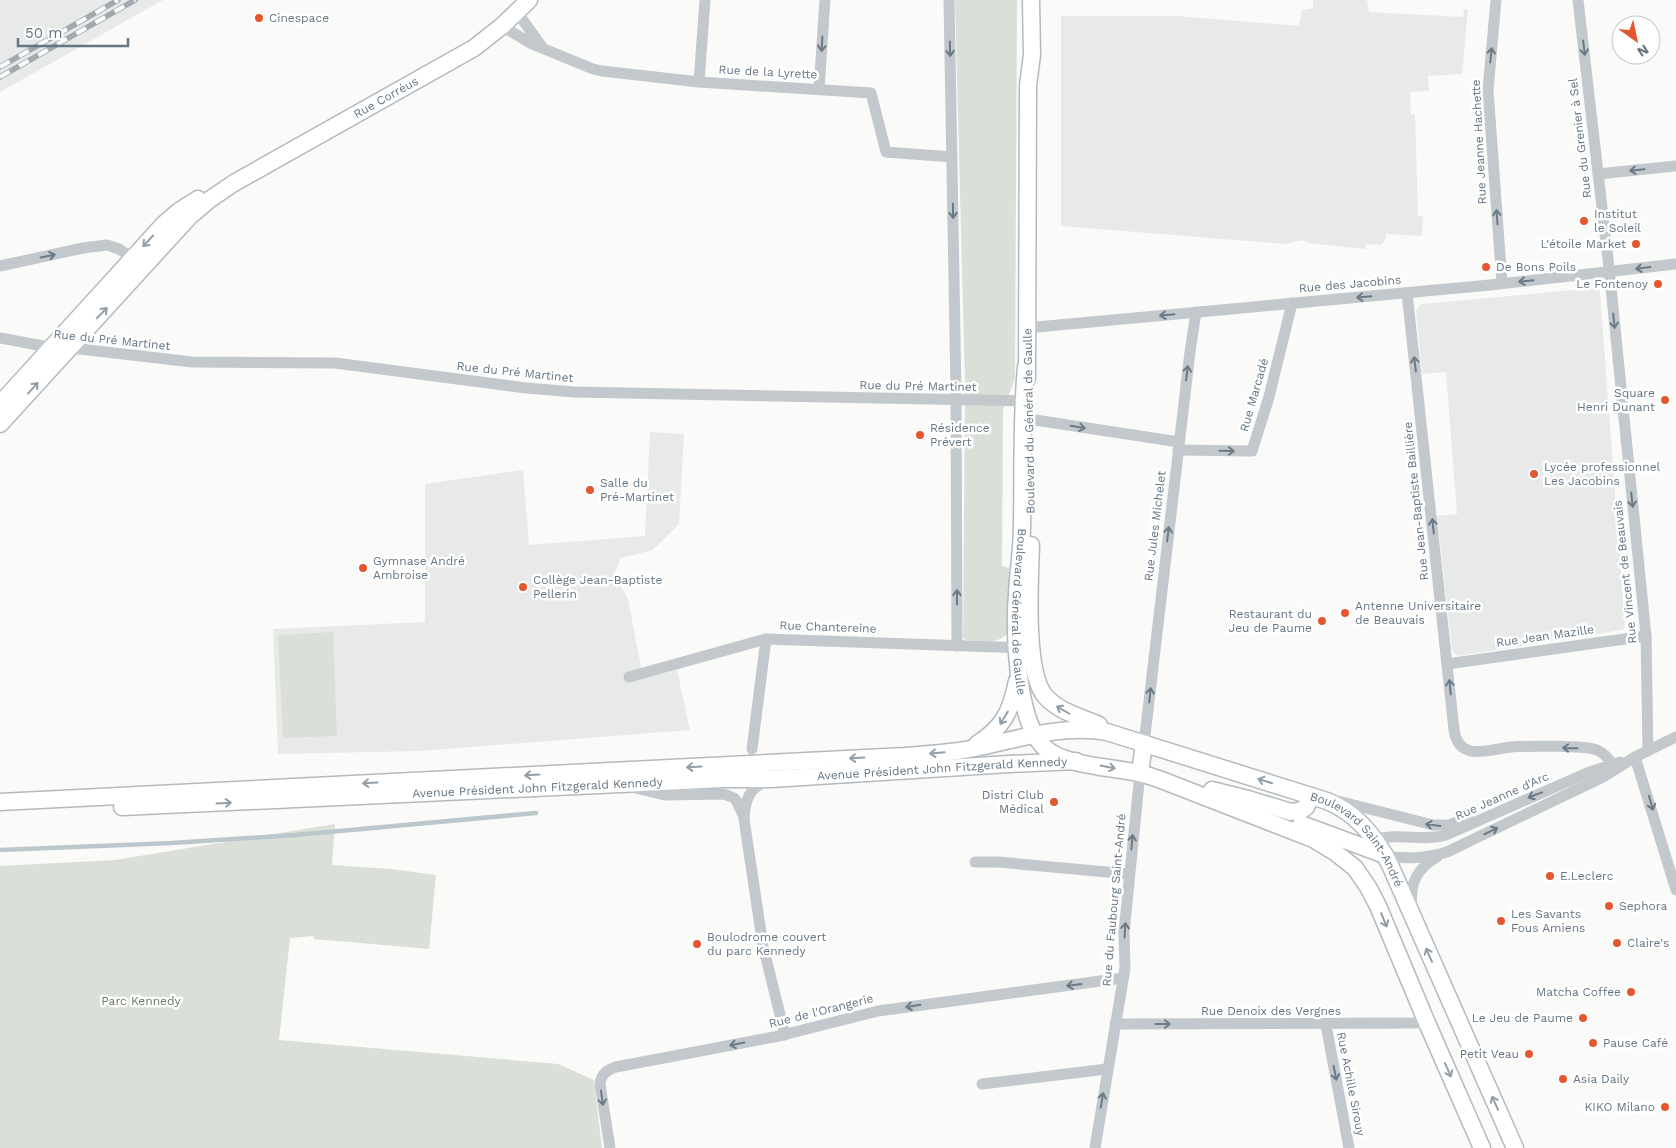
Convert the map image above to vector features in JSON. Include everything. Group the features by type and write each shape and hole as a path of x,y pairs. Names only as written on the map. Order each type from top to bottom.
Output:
{"main road":[{"name":"Rue Corréus","path":"0,424 68,348 139,262 164,224 179,211 202,197 234,183 474,48 502,26 529,0"},
{"name":"Boulevard du Général de Gaulle","path":"1021,0 1022,42 1028,85"},
{"name":"Boulevard du Général de Gaulle","path":"1031,0 1032,55 1028,85 1026,419 1032,467 1024,648 1046,696 1068,713 1102,726 1123,737"},
{"name":"Rue Corréus","path":"0,404 52,348 139,262"},
{"name":"Boulevard Général de Gaulle","path":"1024,648 1020,672 1026,710 1034,734"},
{"path":"969,749 990,736 1003,720 1011,704 1020,672"},
{"name":"Boulevard Saint-André","path":"1034,734 1085,729 1107,732 1311,796 1335,805 1350,814 1370,844 1385,855 1515,1148"},
{"path":"1034,734 1039,742 1052,753 1058,757 1076,762"},
{"name":"Avenue Président John Fitzgerald Kennedy","path":"0,802 866,758 969,749 1034,734"},
{"path":"1140,773 1144,744"},
{"name":"Boulevard Saint-André","path":"1076,762 1140,773 1164,781 1233,807 1321,844 1351,864 1362,877 1378,906 1427,1024 1482,1148"},
{"name":"Avenue Président John Fitzgerald Kennedy","path":"0,813 726,779 771,780 1009,764 1076,762"},
{"path":"1164,781 1232,794 1291,812 1302,810 1306,807 1311,796"},
{"path":"1233,807 1285,819 1338,837 1370,844 1360,862 1362,877"}],"street":[{"path":"699,82 705,0"},
{"path":"819,89 825,0"},
{"path":"949,0 956,400 957,646"},
{"name":"Rue Jeanne Hachette","path":"1496,0 1488,90 1502,283"},
{"name":"Rue du Grenier à Sel","path":"1578,0 1609,273"},
{"name":"Rue de la Lyrette","path":"517,12 536,42 543,48"},
{"name":"Rue de la Lyrette","path":"502,26 525,40 593,69 602,71 699,82 871,93 886,152 952,158"},
{"path":"1598,174 1676,166"},
{"path":"0,266 83,248 108,246 119,249 139,262"},
{"name":"Rue des Jacobins","path":"1026,328 1407,293 1609,273 1676,264"},
{"name":"Rue Vincent de Beauvais","path":"1609,273 1646,636 1648,751"},
{"name":"Rue Jean-Baptiste Baillière","path":"1407,293 1455,736 1460,745 1473,752 1516,747 1585,748 1598,751 1608,758 1614,767"},
{"name":"Rue Marcadé","path":"1026,419 1178,446 1252,452 1269,397 1292,303"},
{"name":"Rue Jules Michelet","path":"1144,744 1178,446 1196,312"},
{"name":"Rue du Pré Martinet","path":"0,338 52,348 68,348 192,362 325,362 566,392 1026,401"},
{"name":"Rue Jean Mazille","path":"1447,664 1646,636"},
{"path":"752,749 766,639"},
{"name":"Rue Chantereine","path":"630,676 766,639 1024,648"},
{"name":"Rue Jeanne d'Arc","path":"1385,855 1399,858 1423,857 1447,852 1676,737"},
{"path":"1635,757 1646,786 1676,890"},
{"name":"Rue Jeanne d'Arc","path":"1370,844 1388,837 1441,837 1587,773 1614,767"},
{"name":"Rue du Faubourg Saint-André","path":"1095,1148 1123,978 1125,961 1124,932 1140,773"},
{"path":"744,818 748,796 757,786 771,780"},
{"path":"620,784 665,795 724,794 734,798 737,802 744,818 764,946 784,1035"},
{"path":"1311,796 1442,826 1513,805"},
{"path":"1418,933 1412,902 1413,883 1424,866 1447,852"},
{"path":"975,862 1008,863 1129,874"},
{"name":"Rue de l'Orangerie","path":"610,1148 600,1084 606,1071 616,1067 784,1035 878,1011 1123,978"},
{"name":"Rue Denoix des Vergnes","path":"1115,1024 1427,1024"},
{"name":"Rue Achille Sirouy","path":"1326,1025 1350,1148"},
{"path":"982,1084 1107,1069"}],"shaded area":[{"path":"0,0 163,0 0,92"},
{"path":"1313,0 1367,0 1369,12 1463,17 1464,9 1468,9 1462,74 1428,76 1429,91 1410,92 1411,114 1415,114 1418,216 1423,217 1422,236 1386,234 1385,241 1380,245 1366,244 1365,249 1307,243 1302,240 1286,244 1061,226 1061,16 1177,16 1299,26 1302,10 1313,8"},
{"name":"Lycée professionnel Les Jacobins","path":"1596,288 1600,291 1625,627 1622,630 1458,656 1452,651 1437,516 1457,514 1446,372 1422,374 1416,311 1421,304"},
{"name":"Collège Jean-Baptiste Pellerin","path":"650,432 684,434 679,524 653,550 621,558 614,574 628,599 643,678 677,670 690,730 420,751 278,754 273,629 425,622 425,484 523,470 529,545 645,536"}],"green space":[{"path":"955,0 1017,0 1015,379 1003,409 1002,566 1009,568 1010,630 1001,638 990,641 965,640 963,638 965,386"},
{"path":"333,632 337,736 283,738 278,635"},
{"name":"Parc Kennedy","path":"335,824 332,865 391,869 436,875 429,949 314,939 314,936 290,938 279,1040 558,1064 594,1080 602,1148 0,1148 0,866 115,860"}],"waterway":[{"path":"0,850 172,843 296,835 536,813"}],"railway":[{"path":"0,67 118,0"},
{"path":"0,77 135,0"}],"place":[{"name":"Cinespace","path":"259,18"},
{"name":"Institut le Soleil","path":"1584,221"},
{"name":"L'étoile Market","path":"1636,244"},
{"name":"De Bons Poils","path":"1486,267"},
{"name":"Le Fontenoy","path":"1658,284"},
{"name":"Square Henri Dunant","path":"1665,400"},
{"name":"Résidence Prévert","path":"920,435"},
{"name":"Lycée professionnel Les Jacobins","path":"1534,474"},
{"name":"Salle du Pré-Martinet","path":"590,490"},
{"name":"Gymnase André Ambroise","path":"363,568"},
{"name":"Collège Jean-Baptiste Pellerin","path":"523,587"},
{"name":"Antenne Universitaire de Beauvais","path":"1345,613"},
{"name":"Restaurant du Jeu de Paume","path":"1322,621"},
{"name":"Distri Club Médical","path":"1054,802"},
{"name":"E.Leclerc","path":"1550,876"},
{"name":"Sephora","path":"1609,906"},
{"name":"Les Savants Fous Amiens","path":"1501,921"},
{"name":"Claire's","path":"1617,943"},
{"name":"Boulodrome couvert du parc Kennedy","path":"697,944"},
{"name":"Matcha Coffee","path":"1631,992"},
{"name":"Le Jeu de Paume","path":"1583,1018"},
{"name":"Pause Café","path":"1593,1043"},
{"name":"Petit Veau","path":"1529,1054"},
{"name":"Asia Daily","path":"1563,1079"},
{"name":"KIKO Milano","path":"1665,1107"}]}
